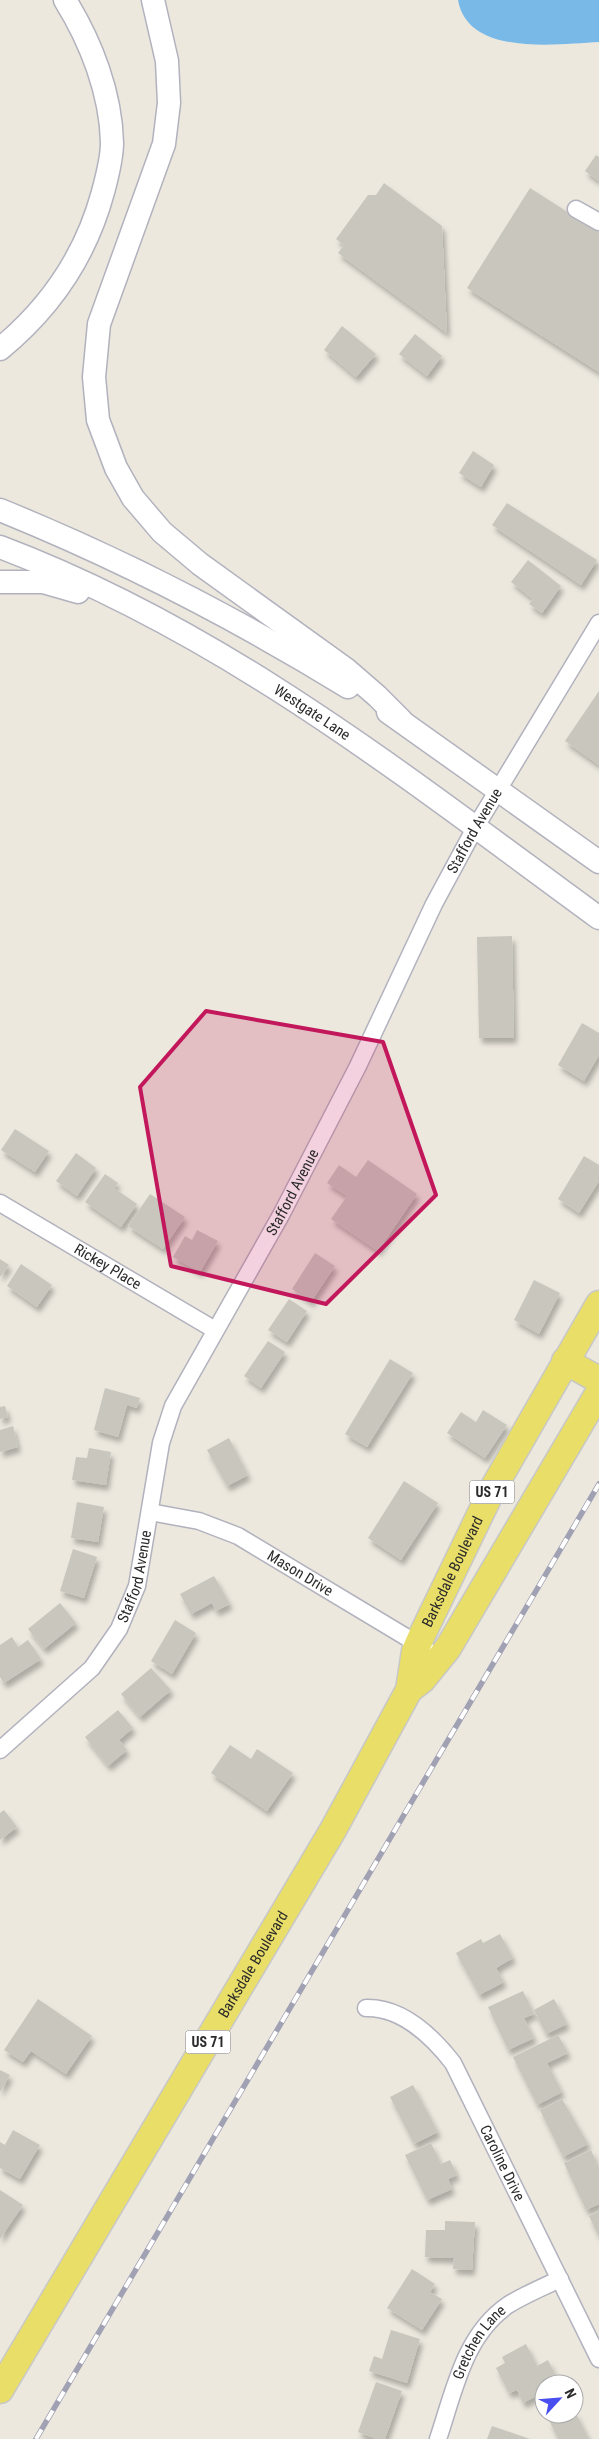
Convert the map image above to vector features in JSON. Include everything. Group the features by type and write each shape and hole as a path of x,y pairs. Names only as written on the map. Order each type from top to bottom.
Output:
{"main road":[{"path":"0,349 34,319 60,287 81,251 99,208 107,178 112,144 106,103 96,61 79,22 65,0"},
{"path":"153,0 168,61 168,103 164,144 99,324 94,377 98,420 116,468 133,498 162,532 200,564 347,670 378,696 401,720"},
{"path":"0,510 78,543 192,599 322,672 401,720 599,862"},
{"name":"Westgate Lane","path":"0,547 130,604 189,634 256,674 340,729 599,918"},
{"path":"0,582 43,582 130,604"},
{"name":"Barksdale Boulevard","path":"0,2390 333,1830 409,1690 411,1668 418,1644 492,1492 599,1304"},
{"path":"565,1361 599,1380"},
{"name":"Barksdale Boulevard","path":"409,1690 422,1680 441,1658 599,1392"}],"street":[{"path":"576,209 599,222"},
{"name":"Stafford Avenue","path":"0,1750 84,1674 108,1648 126,1614 137,1586 166,1424 184,1385 281,1215 320,1141 434,904 475,828 599,623"},
{"name":"Rickey Place","path":"0,1203 214,1330"},
{"name":"Mason Drive","path":"150,1512 199,1521 238,1536 441,1658"},
{"name":"Caroline Drive","path":"366,2008 376,2008 396,2014 424,2032 453,2062 599,2359"},
{"name":"Gretchen Lane","path":"438,2439 466,2359 480,2332 509,2304 560,2279"}],"highlighted area":[{"path":"206,1011 383,1042 436,1195 326,1304 171,1266 140,1087"}],"water":[{"path":"458,0 599,0 599,42 539,45 496,39 478,31 465,18"}],"building":[{"path":"596,155 599,157 599,181 585,171"},
{"path":"384,183 442,226 447,333 338,253 344,245 336,239 368,195 376,195"},
{"path":"530,188 599,232 599,372 467,288"},
{"path":"342,326 376,354 356,377 324,350"},
{"path":"415,334 442,356 427,376 399,354"},
{"path":"473,451 494,465 481,487 459,473"},
{"path":"507,503 597,560 581,585 492,525"},
{"path":"528,560 561,586 542,613 529,604 533,599 511,582"},
{"path":"599,691 599,765 565,741"},
{"path":"512,936 514,1038 479,1038 477,937"},
{"path":"582,1023 599,1033 599,1055 584,1081 558,1065"},
{"path":"15,1129 49,1151 35,1172 1,1150"},
{"path":"76,1153 96,1168 77,1196 56,1181"},
{"path":"584,1156 599,1165 599,1181 579,1213 558,1199"},
{"path":"368,1160 417,1194 378,1251 331,1219 347,1196 327,1183 339,1165 356,1177"},
{"path":"105,1174 118,1183 114,1188 137,1204 121,1227 85,1202"},
{"path":"150,1194 185,1217 163,1249 128,1226"},
{"path":"197,1230 218,1241 200,1272 173,1257 185,1236 192,1240"},
{"path":"315,1253 335,1266 311,1302 292,1289"},
{"path":"0,1259 9,1265 0,1277"},
{"path":"21,1264 52,1285 37,1307 7,1286"},
{"path":"534,1280 560,1293 539,1334 514,1320"},
{"path":"289,1299 307,1311 287,1342 268,1330"},
{"path":"268,1341 285,1352 261,1388 244,1376"},
{"path":"390,1359 413,1373 367,1447 345,1434"},
{"path":"105,1388 140,1398 137,1408 127,1405 118,1437 94,1430"},
{"path":"5,1406 8,1417 0,1419 0,1407"},
{"path":"483,1410 507,1425 485,1458 447,1433 461,1412 476,1422"},
{"path":"13,1426 18,1447 0,1452 0,1430"},
{"path":"229,1438 248,1475 227,1486 207,1450"},
{"path":"89,1448 111,1452 106,1485 72,1480 76,1457 87,1458"},
{"path":"404,1481 438,1503 401,1560 368,1538"},
{"path":"77,1502 104,1507 98,1542 71,1538"},
{"path":"73,1549 97,1557 84,1598 60,1591"},
{"path":"214,1576 230,1604 216,1611 212,1603 191,1614 180,1594"},
{"path":"60,1603 76,1623 44,1649 28,1629"},
{"path":"175,1620 196,1633 172,1674 151,1661"},
{"path":"12,1637 18,1647 28,1640 41,1659 4,1683 0,1677 0,1645"},
{"path":"151,1668 171,1690 140,1717 121,1694"},
{"path":"118,1710 133,1728 119,1740 127,1750 108,1766 85,1737"},
{"path":"230,1745 251,1759 257,1749 293,1773 267,1811 211,1773"},
{"path":"4,1810 17,1827 0,1840 0,1813"},
{"path":"500,1934 513,1958 496,1968 504,1982 479,1995 456,1953 481,1939 483,1943"},
{"path":"523,1991 534,2014 524,2018 534,2038 508,2050 488,2007"},
{"path":"38,1999 92,2036 66,2074 31,2051 23,2062 4,2050"},
{"path":"554,1999 567,2024 546,2034 534,2010"},
{"path":"558,2035 568,2053 547,2063 562,2092 537,2105 513,2057"},
{"path":"0,2070 10,2075 0,2092"},
{"path":"413,2085 438,2132 414,2144 390,2097"},
{"path":"562,2099 588,2144 563,2157 540,2110"},
{"path":"13,2130 40,2145 20,2179 0,2168 0,2142 5,2145"},
{"path":"431,2143 441,2164 450,2160 457,2175 448,2179 452,2189 427,2200 405,2155"},
{"path":"591,2150 599,2168 599,2204 586,2210 564,2163"},
{"path":"0,2190 23,2205 0,2239"},
{"path":"599,2211 599,2237 589,2216"},
{"path":"445,2221 475,2222 472,2270 453,2269 454,2258 425,2257 426,2230 445,2230"},
{"path":"412,2269 435,2284 430,2292 442,2299 422,2330 387,2308"},
{"path":"391,2330 420,2339 407,2383 369,2371 374,2356 382,2359"},
{"path":"526,2344 537,2366 548,2360 555,2374 534,2374 534,2397 523,2403 517,2390 509,2393 496,2368 505,2363 502,2357"},
{"path":"376,2382 402,2391 385,2439 376,2439 358,2432"},
{"path":"551,2424 581,2424 589,2439 558,2439"},
{"path":"492,2426 530,2439 487,2439"}],"railway":[{"path":"36,2439 599,1484"}]}
